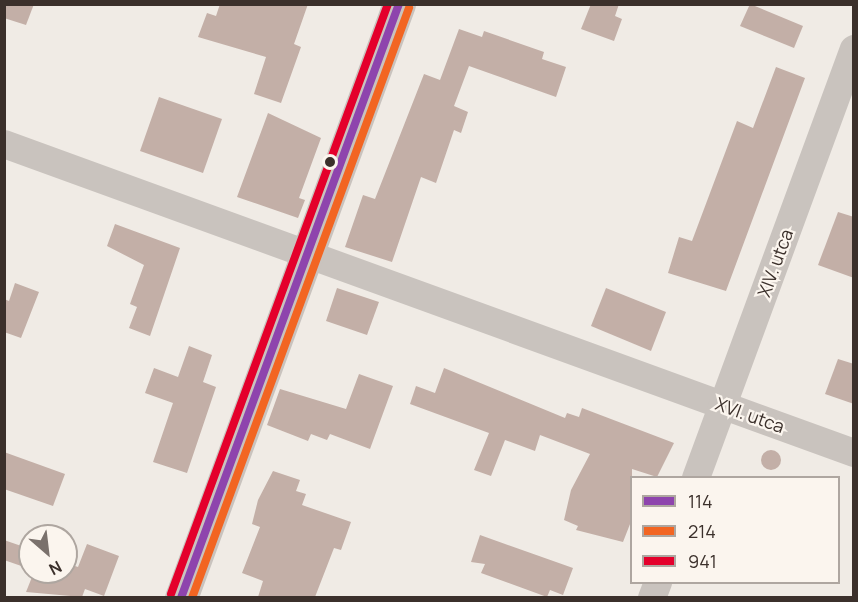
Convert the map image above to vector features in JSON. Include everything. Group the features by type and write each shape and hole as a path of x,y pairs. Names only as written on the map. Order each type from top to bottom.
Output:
{"street":[{"path":"181,597 399,4"},
{"name":"XIV. utca","path":"696,476 854,49"},
{"name":"XVI. utca","path":"4,144 308,252 854,453"}],"building":[{"path":"4,4 34,4 26,25 4,18"},
{"path":"220,4 308,4 294,44 301,47 281,103 254,94 266,57 198,37 207,13 216,16"},
{"path":"591,4 619,4 615,16 622,19 614,41 581,29"},
{"path":"750,4 803,26 794,48 740,26"},
{"path":"459,29 482,37 484,31 544,52 542,59 566,67 556,97 469,66 454,106 468,112 461,133 454,130 436,183 421,177 392,262 345,247 363,195 375,199 424,74 440,80"},
{"path":"776,67 805,78 726,291 668,273 679,237 692,241 737,121 753,128"},
{"path":"159,97 222,119 203,173 140,151"},
{"path":"268,113 321,138 299,198 305,200 298,218 237,197"},
{"path":"838,212 854,217 854,278 818,265"},
{"path":"115,224 180,248 150,336 129,328 137,307 130,304 144,265 107,246"},
{"path":"15,283 39,292 21,338 4,332 4,299 9,301"},
{"path":"337,288 379,302 367,335 326,321"},
{"path":"606,288 666,312 651,351 591,326"},
{"path":"189,346 212,355 203,382 216,387 187,473 153,462 173,403 145,393 154,368 178,377"},
{"path":"838,359 854,364 854,404 825,394"},
{"path":"444,368 565,418 567,413 579,417 582,408 674,443 658,476 632,469 630,524 623,542 576,530 578,526 564,520 571,490 590,454 540,435 535,451 505,440 491,476 474,470 489,433 410,404 416,386 435,393"},
{"path":"359,374 393,386 370,449 330,434 327,440 311,434 308,441 267,425 280,389 346,409"},
{"path":"771,450 778,453 781,460 778,467 771,470 764,467 761,460 764,453"},
{"path":"4,452 65,474 53,506 4,489"},
{"path":"273,471 300,480 296,491 306,494 302,505 351,522 341,550 334,548 315,597 258,597 263,581 242,573 260,527 252,524 258,500"},
{"path":"480,535 573,568 563,595 550,590 547,597 481,573 485,564 471,562"},
{"path":"4,540 18,545 18,565 4,560"},
{"path":"87,544 119,556 104,596 85,589 82,597 26,592 29,584 78,584 78,567"}],"transit line":[{"name":"941","path":"171,594 388,4"},
{"name":"114","path":"181,598 399,4"},
{"name":"214","path":"192,598 409,8"}]}
